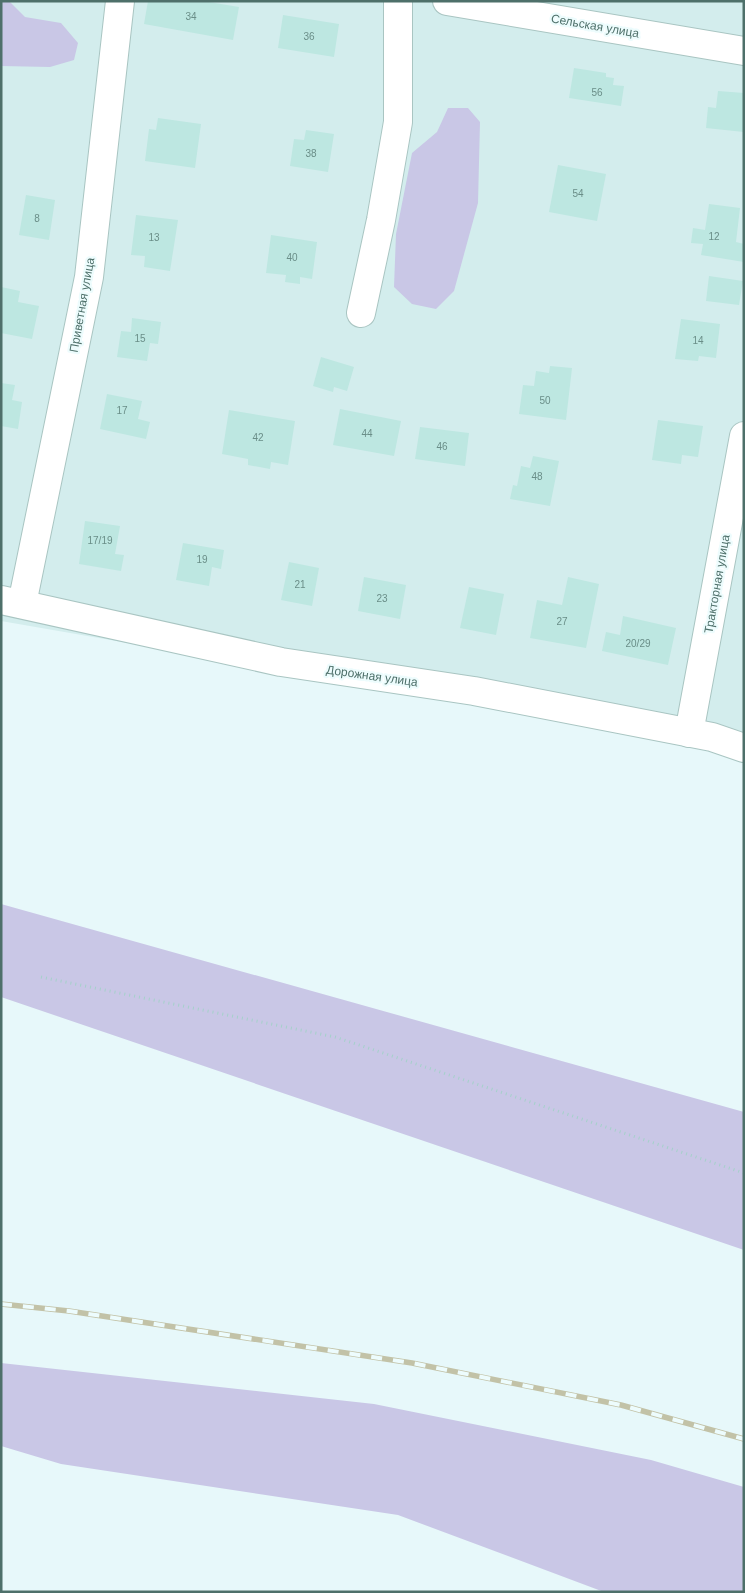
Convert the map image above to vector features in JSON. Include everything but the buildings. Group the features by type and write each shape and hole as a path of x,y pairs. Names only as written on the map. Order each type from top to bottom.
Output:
{"street":[{"name":"Приветная улица","path":"12,602 89,277 120,1"},
{"path":"361,313 381,220 398,122 398,1"},
{"name":"Сельская улица","path":"447,1 744,51"},
{"name":"Тракторная улица","path":"690,733 744,436"},
{"name":"Дорожная улица","path":"12,602 281,662 474,691 712,737 744,748"}],"path":[{"path":"40,977 335,1037 744,1173"}],"shaded area":[{"path":"1,1 744,1 744,750 1,621"},
{"path":"1,1 9,1 25,17 61,23 78,43 74,60 50,67 1,66"},
{"path":"448,108 468,108 480,122 478,203 454,291 436,309 412,304 394,287 396,234 412,153 437,132"},
{"path":"1,904 744,1112 744,1250 1,997"},
{"path":"1,1363 374,1404 651,1460 744,1487 744,1592 604,1592 398,1515 61,1464 1,1446"}],"railway":[{"path":"1,1304 69,1311 412,1363 621,1405 744,1439"}]}
